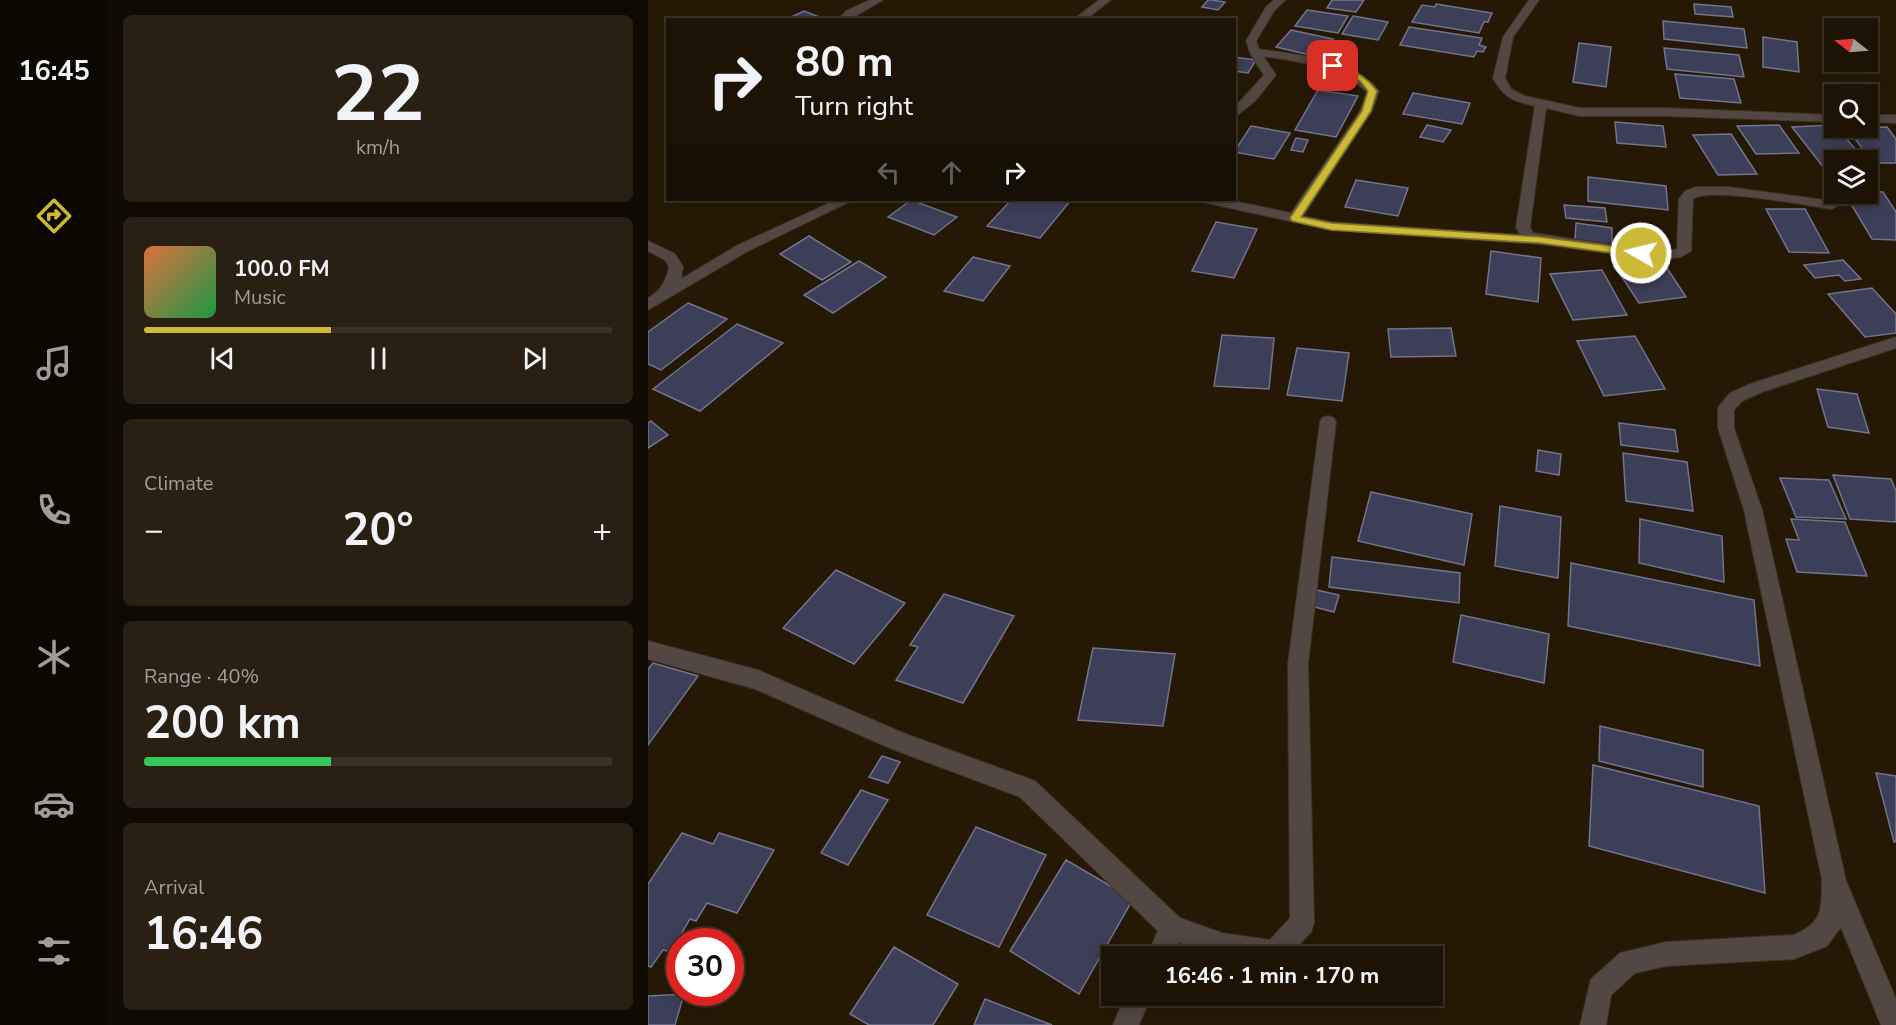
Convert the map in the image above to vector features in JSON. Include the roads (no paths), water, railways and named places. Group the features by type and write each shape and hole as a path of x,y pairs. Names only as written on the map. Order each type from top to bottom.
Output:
{"street":[{"path":"845,18 850,13 878,0"},
{"path":"1081,18 1106,0"},
{"path":"1236,113 1270,75 1255,52 1251,41 1270,9 1280,0"},
{"path":"1534,0 1508,37 1499,78 1506,91 1521,99 1580,112 1665,112 1824,118"},
{"path":"1255,52 1333,66 1363,79 1373,91 1366,111 1295,218"},
{"path":"1540,240 1528,236 1522,227 1541,105"},
{"path":"1878,119 1896,119"},
{"path":"1217,201 1331,226 1540,240 1660,256 1684,251 1686,199 1690,194 1701,190 1832,206"},
{"path":"654,302 743,248 844,201"},
{"path":"648,245 670,257 676,267 673,281 654,302"},
{"path":"1894,1025 1834,880 1752,510 1726,428 1726,409 1736,397 1756,388 1896,342"},
{"path":"648,650 758,680 900,742 1027,789 1172,928 1222,945 1275,953 1302,922 1298,664 1328,422"},
{"path":"1593,1025 1600,988 1629,962 1666,954 1794,947 1818,937 1833,917 1834,880"},
{"path":"1163,946 1172,928"},
{"path":"1126,1025 1134,1006"}]}
